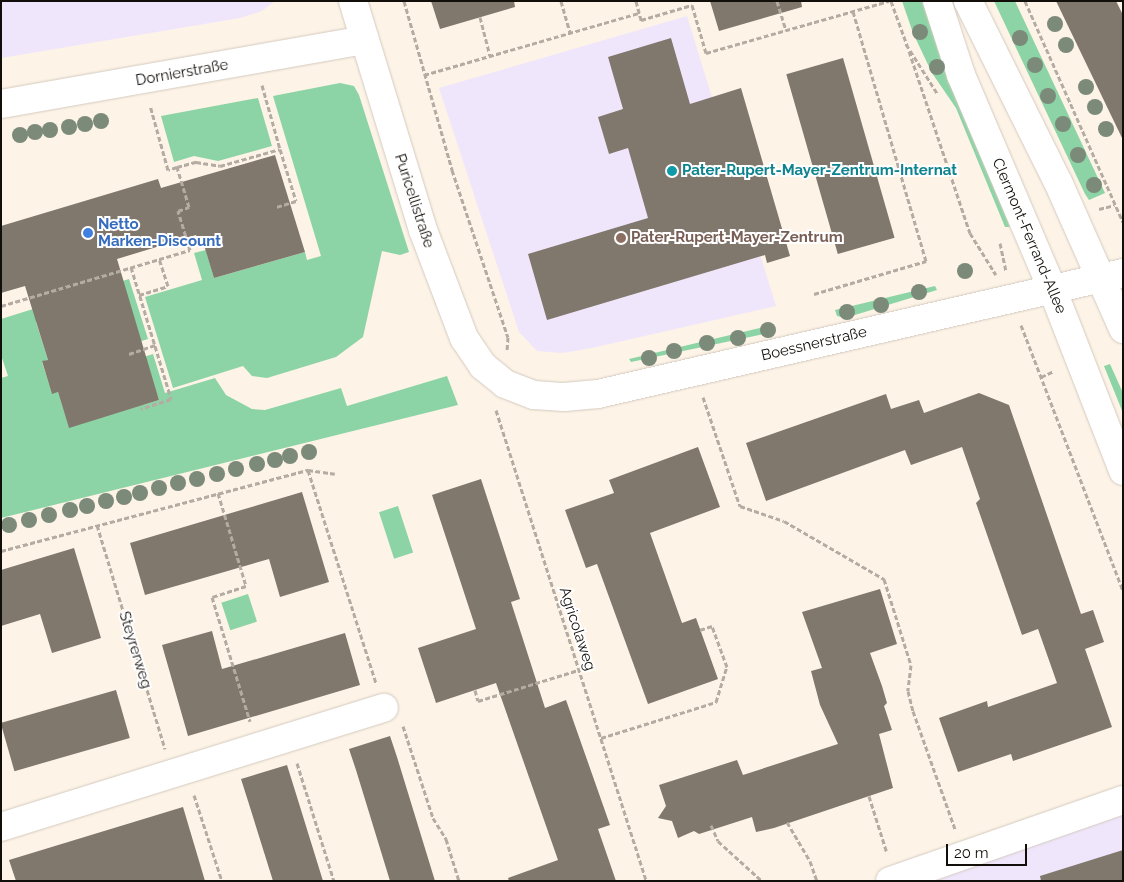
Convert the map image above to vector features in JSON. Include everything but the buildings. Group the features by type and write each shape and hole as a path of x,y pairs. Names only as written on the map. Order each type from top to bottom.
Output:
{"street":[{"name":"Puricellistraße","path":"353,1 362,40 450,304 464,338 483,366 505,384"},
{"name":"Clermont-Ferrand-Allee","path":"937,1 961,75 1053,290 1123,471"},
{"path":"968,1 1113,276 1123,329"},
{"name":"Dornierstraße","path":"1,104 362,40"},
{"name":"Boessnerstraße","path":"505,384 534,395 564,398 598,394 1012,301 1113,276"},
{"path":"1,827 290,739 384,708"},
{"path":"892,880 1123,800"}],"path":[{"name":"Agricolaweg","path":"404,1 452,170 508,337 505,384 496,412 646,881"},
{"path":"561,1 570,33"},
{"path":"636,1 641,20 692,5 706,54 890,1 970,233 1012,301 1123,591"},
{"path":"777,1 786,31"},
{"path":"1025,1 1123,222"},
{"path":"814,294 926,261 853,12"},
{"path":"424,75 639,13"},
{"path":"480,17 490,56"},
{"path":"143,80 168,170 196,162 220,166 280,149"},
{"path":"265,97 296,201 276,207"},
{"path":"1,306 190,250 178,210 189,207 177,167"},
{"path":"139,295 168,286 159,259"},
{"path":"130,267 171,399 140,409"},
{"path":"129,354 155,345"},
{"path":"694,372 740,506 784,522 884,579 911,665 908,691 913,711 964,855"},
{"path":"308,470 384,708 396,704 433,818 446,840 459,881"},
{"path":"1,551 308,470 335,474"},
{"path":"218,493 246,586 212,597 258,748"},
{"name":"Steyrerweg","path":"98,524 179,773 222,881"},
{"path":"601,738 716,702 726,668 712,626 700,630"},
{"path":"475,690 478,701 578,670"},
{"path":"290,739 334,881"},
{"path":"868,796 892,880"},
{"path":"786,822 810,861 817,881"},
{"path":"712,825 718,842 762,881"}],"shaded area":[{"path":"1,1 275,1 262,11 240,18 1,58"},
{"name":"Pater-Rupert-Mayer-Zentrum","path":"687,16 776,306 592,348 563,353 537,351 519,332 439,88"},
{"path":"1123,813 1123,881 922,881"}],"green space":[{"path":"902,1 923,1 947,72 1010,227 1005,227 956,108 932,73 913,33"},
{"path":"994,1 1015,1 1105,193 1089,200 1085,194"},
{"path":"340,83 354,86 359,95 409,252 400,255 382,251 363,337 336,357 267,378 252,376 243,366 173,388 145,297 202,280 194,253 206,250 214,278 305,252 307,260 321,256 273,96"},
{"path":"258,98 272,146 218,161 194,156 174,162 161,116"},
{"path":"129,279 148,339 126,346 127,295 36,322 48,360 42,362 52,393 58,392 69,427 159,400 147,363 131,361 153,354 165,393 215,378 226,395 252,409 265,410 341,388 347,406 447,376 458,405 1,518 1,378 8,376 1,355 1,319"},
{"path":"935,286 937,290 845,318 837,316 835,310"},
{"path":"772,325 774,332 631,362 629,359"},
{"path":"1110,364 1123,393 1123,413 1104,366"},
{"path":"398,506 413,553 394,559 379,512"},
{"path":"248,594 257,622 230,630 221,603"}],"place":[{"name":"Pater-Rupert-Mayer-Zentrum-Internat","path":"672,171"},
{"name":"Netto Marken-Discount","path":"88,233"},
{"name":"Pater-Rupert-Mayer-Zentrum","path":"621,238"}]}
